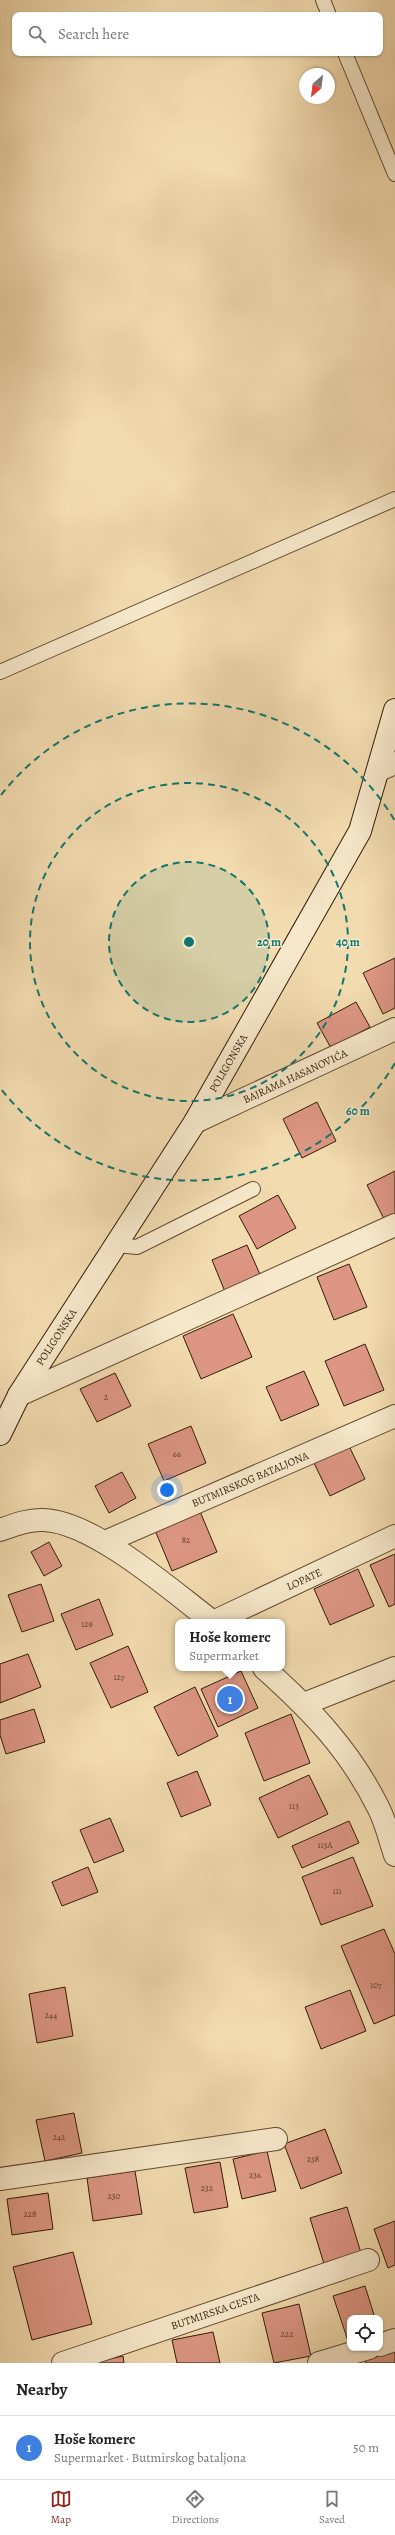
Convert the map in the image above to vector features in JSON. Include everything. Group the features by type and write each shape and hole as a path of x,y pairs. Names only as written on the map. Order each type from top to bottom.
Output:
{"street":[{"name":"POLIGONSKA","path":"0,1434 19,1395 195,1122 360,831 387,766 395,710"},
{"name":"BAJRAMA HASANOVIĆA","path":"195,1122 395,1029"},
{"name":"POLIGONSKA","path":"19,1395 395,1225"},
{"name":"BUTMIRSKOG BATALJONA","path":"105,1542 395,1416"},
{"path":"0,1530 19,1522 44,1519 69,1524 105,1542 209,1619"},
{"name":"LOPATE","path":"219,1619 395,1536"},
{"path":"304,1704 395,1668"},
{"path":"267,1671 304,1704 349,1757 379,1810 395,1855"},
{"path":"0,2179 276,2139"},
{"name":"BUTMIRSKA CESTA","path":"63,2363 368,2260"},
{"path":"383,2344 395,2340"},
{"path":"319,2363 359,2351"}],"lane":[{"path":"323,0 328,12"},
{"path":"346,56 395,174"},
{"path":"0,672 395,499"},
{"path":"116,1245 137,1247 252,1189"}],"building":[{"path":"395,958 395,1008 383,1014 363,973"},
{"path":"356,1002 370,1027 331,1048 317,1023"},
{"path":"317,1102 336,1141 302,1158 283,1119"},
{"path":"395,1171 395,1214 384,1219 367,1185"},
{"path":"278,1195 296,1228 257,1249 239,1216"},
{"path":"247,1245 262,1279 226,1294 212,1260"},
{"path":"349,1264 367,1307 334,1320 317,1277"},
{"path":"233,1314 252,1357 201,1379 183,1336"},
{"path":"365,1344 384,1390 344,1406 325,1361"},
{"path":"304,1371 319,1405 281,1421 266,1387"},
{"path":"115,1373 131,1406 97,1422 80,1389"},
{"path":"191,1426 206,1463 164,1481 148,1444"},
{"path":"349,1446 365,1479 330,1496 314,1463"},
{"path":"122,1472 136,1498 109,1513 95,1486"},
{"path":"199,1509 217,1552 172,1571 154,1528"},
{"path":"49,1542 62,1566 44,1576 31,1552"},
{"path":"395,1554 395,1604 389,1607 370,1565"},
{"path":"358,1569 374,1606 330,1625 314,1589"},
{"path":"41,1584 54,1621 22,1632 8,1595"},
{"path":"99,1599 113,1635 76,1650 61,1614"},
{"path":"128,1646 148,1692 111,1708 90,1663"},
{"path":"28,1654 41,1687 0,1703 0,1664"},
{"path":"241,1671 258,1708 218,1727 201,1689"},
{"path":"195,1687 218,1736 178,1756 154,1707"},
{"path":"34,1709 45,1742 6,1754 0,1735 0,1720"},
{"path":"291,1714 310,1763 264,1781 245,1733"},
{"path":"197,1771 211,1805 181,1817 167,1783"},
{"path":"309,1775 328,1814 278,1838 259,1798"},
{"path":"110,1818 124,1851 94,1863 80,1830"},
{"path":"349,1821 359,1843 302,1868 292,1846"},
{"path":"353,1857 373,1906 321,1925 302,1877"},
{"path":"88,1867 98,1892 62,1906 52,1882"},
{"path":"384,1929 395,1954 395,2015 374,2024 341,1946"},
{"path":"65,1987 73,2036 37,2043 29,1994"},
{"path":"350,1990 366,2031 321,2049 305,2007"},
{"path":"74,2113 82,2153 45,2161 36,2120"},
{"path":"325,2129 342,2173 301,2189 284,2144"},
{"path":"267,2151 276,2191 242,2199 233,2159"},
{"path":"220,2162 228,2207 194,2213 185,2168"},
{"path":"135,2171 142,2214 93,2221 87,2178"},
{"path":"48,2193 53,2229 12,2235 7,2199"},
{"path":"347,2207 361,2253 324,2264 310,2218"},
{"path":"395,2221 395,2265 388,2268 374,2229"},
{"path":"73,2252 92,2324 32,2340 13,2267"},
{"path":"365,2286 374,2315 347,2315 347,2338 333,2296"},
{"path":"299,2304 311,2356 274,2363 262,2313"},
{"path":"213,2332 220,2363 177,2363 172,2340"},
{"path":"395,2350 395,2363 366,2363 365,2361"},
{"path":"123,2356 124,2363 91,2363"}],"place":[{"name":"Hoše komerc","path":"230,1699"}]}
